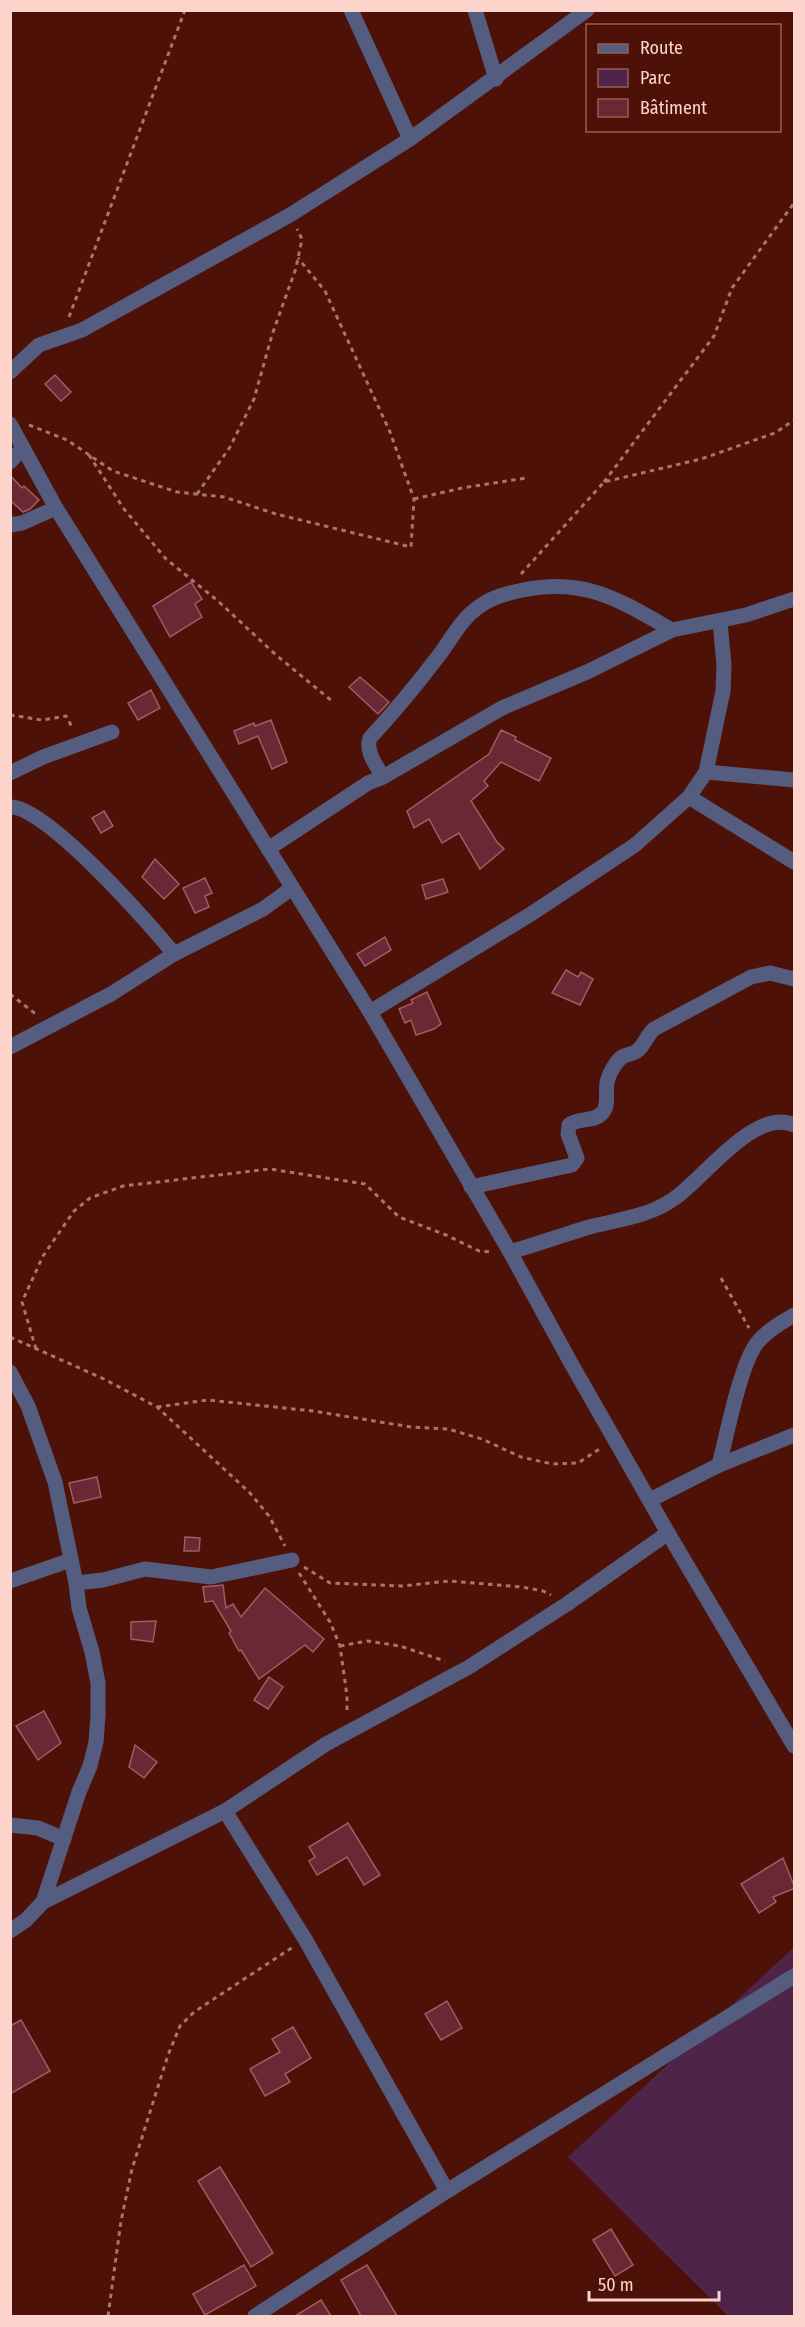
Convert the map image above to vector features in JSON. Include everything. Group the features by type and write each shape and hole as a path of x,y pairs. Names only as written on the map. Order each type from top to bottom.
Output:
{"street":[{"path":"351,10 410,139"},
{"path":"475,10 495,78"},
{"path":"10,372 39,345 82,330 290,215 410,139 495,78 570,16 587,10"},
{"path":"15,422 23,448 56,508 370,1012 510,1252 668,1533 795,1746"},
{"path":"10,462 23,448"},
{"path":"10,525 22,523 56,508"},
{"path":"383,777 370,753 368,743 370,738 398,707 469,615 488,600 504,593 560,585 582,588 626,603 672,630"},
{"path":"268,849 368,783 383,777 502,708 587,672 672,630 720,622 795,599"},
{"path":"370,1012 531,914 635,844 689,797 706,772 723,691 724,665 720,622"},
{"path":"10,773 43,757 112,732"},
{"path":"706,772 795,780"},
{"path":"689,797 795,862"},
{"path":"10,807 23,808 48,825 128,900 174,954"},
{"path":"10,1047 111,994 174,954 263,909 292,888"},
{"path":"471,1187 572,1165 577,1158 568,1134 569,1125 572,1122 595,1118 603,1112 606,1105 606,1085 620,1058 639,1049 654,1029 751,977 770,973 795,979"},
{"path":"510,1252 646,1213 677,1197 745,1137 759,1128 782,1121 795,1125"},
{"path":"719,1465 747,1360 757,1343 784,1320 795,1315"},
{"path":"10,1372 28,1406 55,1482 79,1608 98,1683 96,1742 90,1766 79,1792 43,1902"},
{"path":"650,1500 719,1465 795,1435"},
{"path":"10,1930 26,1920 43,1902 225,1811 326,1744 469,1667 567,1605 668,1533"},
{"path":"10,1581 71,1560"},
{"path":"76,1583 103,1580 145,1569 211,1577 292,1560"},
{"path":"225,1811 305,1939 447,2191"},
{"path":"10,1825 38,1828 64,1839"},
{"path":"255,2316 447,2191 795,1976"}],"path":[{"path":"62,337 185,10"},
{"path":"504,593 604,482 714,336 732,288 795,203"},
{"path":"197,494 230,447 254,399 302,240 290,215"},
{"path":"15,422 67,440 113,471 177,492 224,497 276,514 411,547 414,499 390,432 325,291 298,258"},
{"path":"604,482 701,459 775,434 795,420"},
{"path":"88,454 124,509 166,559 218,601 276,655 332,701"},
{"path":"414,499 462,488 526,478"},
{"path":"10,715 42,720 66,716 80,744"},
{"path":"10,994 51,1026"},
{"path":"36,1349 22,1302 43,1256 74,1211 90,1198 123,1186 270,1169 365,1184 399,1218 446,1235 478,1251 510,1252"},
{"path":"721,1278 757,1343"},
{"path":"10,1337 114,1383 157,1407 208,1401 313,1411 411,1427 448,1429 482,1439 521,1457 552,1464 578,1463 616,1439"},
{"path":"292,1560 330,1583 402,1586 449,1581 522,1587 543,1591 567,1605"},
{"path":"340,1646 367,1641 400,1646 432,1658 469,1667"},
{"path":"108,2316 121,2221 132,2169 168,2055 180,2025 194,2012 305,1939"}],"green space":[{"path":"794,1947 794,2316 728,2316 568,2157"}],"building":[{"path":"55,375 71,392 61,401 45,384"},
{"path":"10,475 22,488 24,486 39,500 30,509 23,512 10,500"},
{"path":"191,582 202,599 195,604 202,617 170,637 153,606"},
{"path":"360,677 389,702 378,714 349,687"},
{"path":"151,690 160,708 138,720 128,703"},
{"path":"271,720 287,762 272,769 258,736 239,744 234,731 254,723 255,726"},
{"path":"501,730 516,737 515,740 551,758 539,781 501,762 484,781 488,786 471,801 497,842 504,849 480,869 459,833 442,843 429,819 414,828 407,811 489,754"},
{"path":"104,811 113,826 101,833 92,818"},
{"path":"155,859 179,884 164,899 142,877"},
{"path":"205,878 212,893 205,896 209,907 195,913 183,888"},
{"path":"443,879 448,892 426,899 422,885"},
{"path":"385,937 391,950 365,966 357,954"},
{"path":"566,970 578,977 581,972 593,979 580,1005 552,993"},
{"path":"427,992 441,1024 416,1035 411,1020 405,1023 399,1009 413,1003 411,1000"},
{"path":"97,1477 101,1497 74,1503 69,1483"},
{"path":"185,1537 200,1538 199,1551 184,1551"},
{"path":"223,1585 226,1608 233,1604 241,1617 265,1588 324,1639 313,1652 305,1645 259,1679 241,1650 239,1651 229,1633 231,1631 213,1601 205,1602 203,1587"},
{"path":"156,1621 153,1642 131,1639 131,1622"},
{"path":"269,1677 283,1687 268,1709 254,1700"},
{"path":"44,1711 61,1743 38,1760 16,1726"},
{"path":"135,1745 157,1762 144,1778 129,1767"},
{"path":"348,1823 380,1875 364,1885 347,1857 317,1875 309,1861 315,1857 309,1847"},
{"path":"783,1858 795,1888 773,1897 776,1902 759,1913 741,1884"},
{"path":"447,2001 462,2028 441,2040 425,2014"},
{"path":"21,2020 50,2071 10,2094 10,2026"},
{"path":"293,2027 311,2058 285,2074 290,2082 265,2096 250,2069 280,2052 272,2039"},
{"path":"220,2167 273,2253 251,2267 198,2181"},
{"path":"611,2229 633,2265 615,2276 593,2240"},
{"path":"244,2265 256,2286 205,2315 193,2294"},
{"path":"367,2265 397,2316 361,2316 341,2280"},
{"path":"321,2300 331,2316 295,2316"}]}
